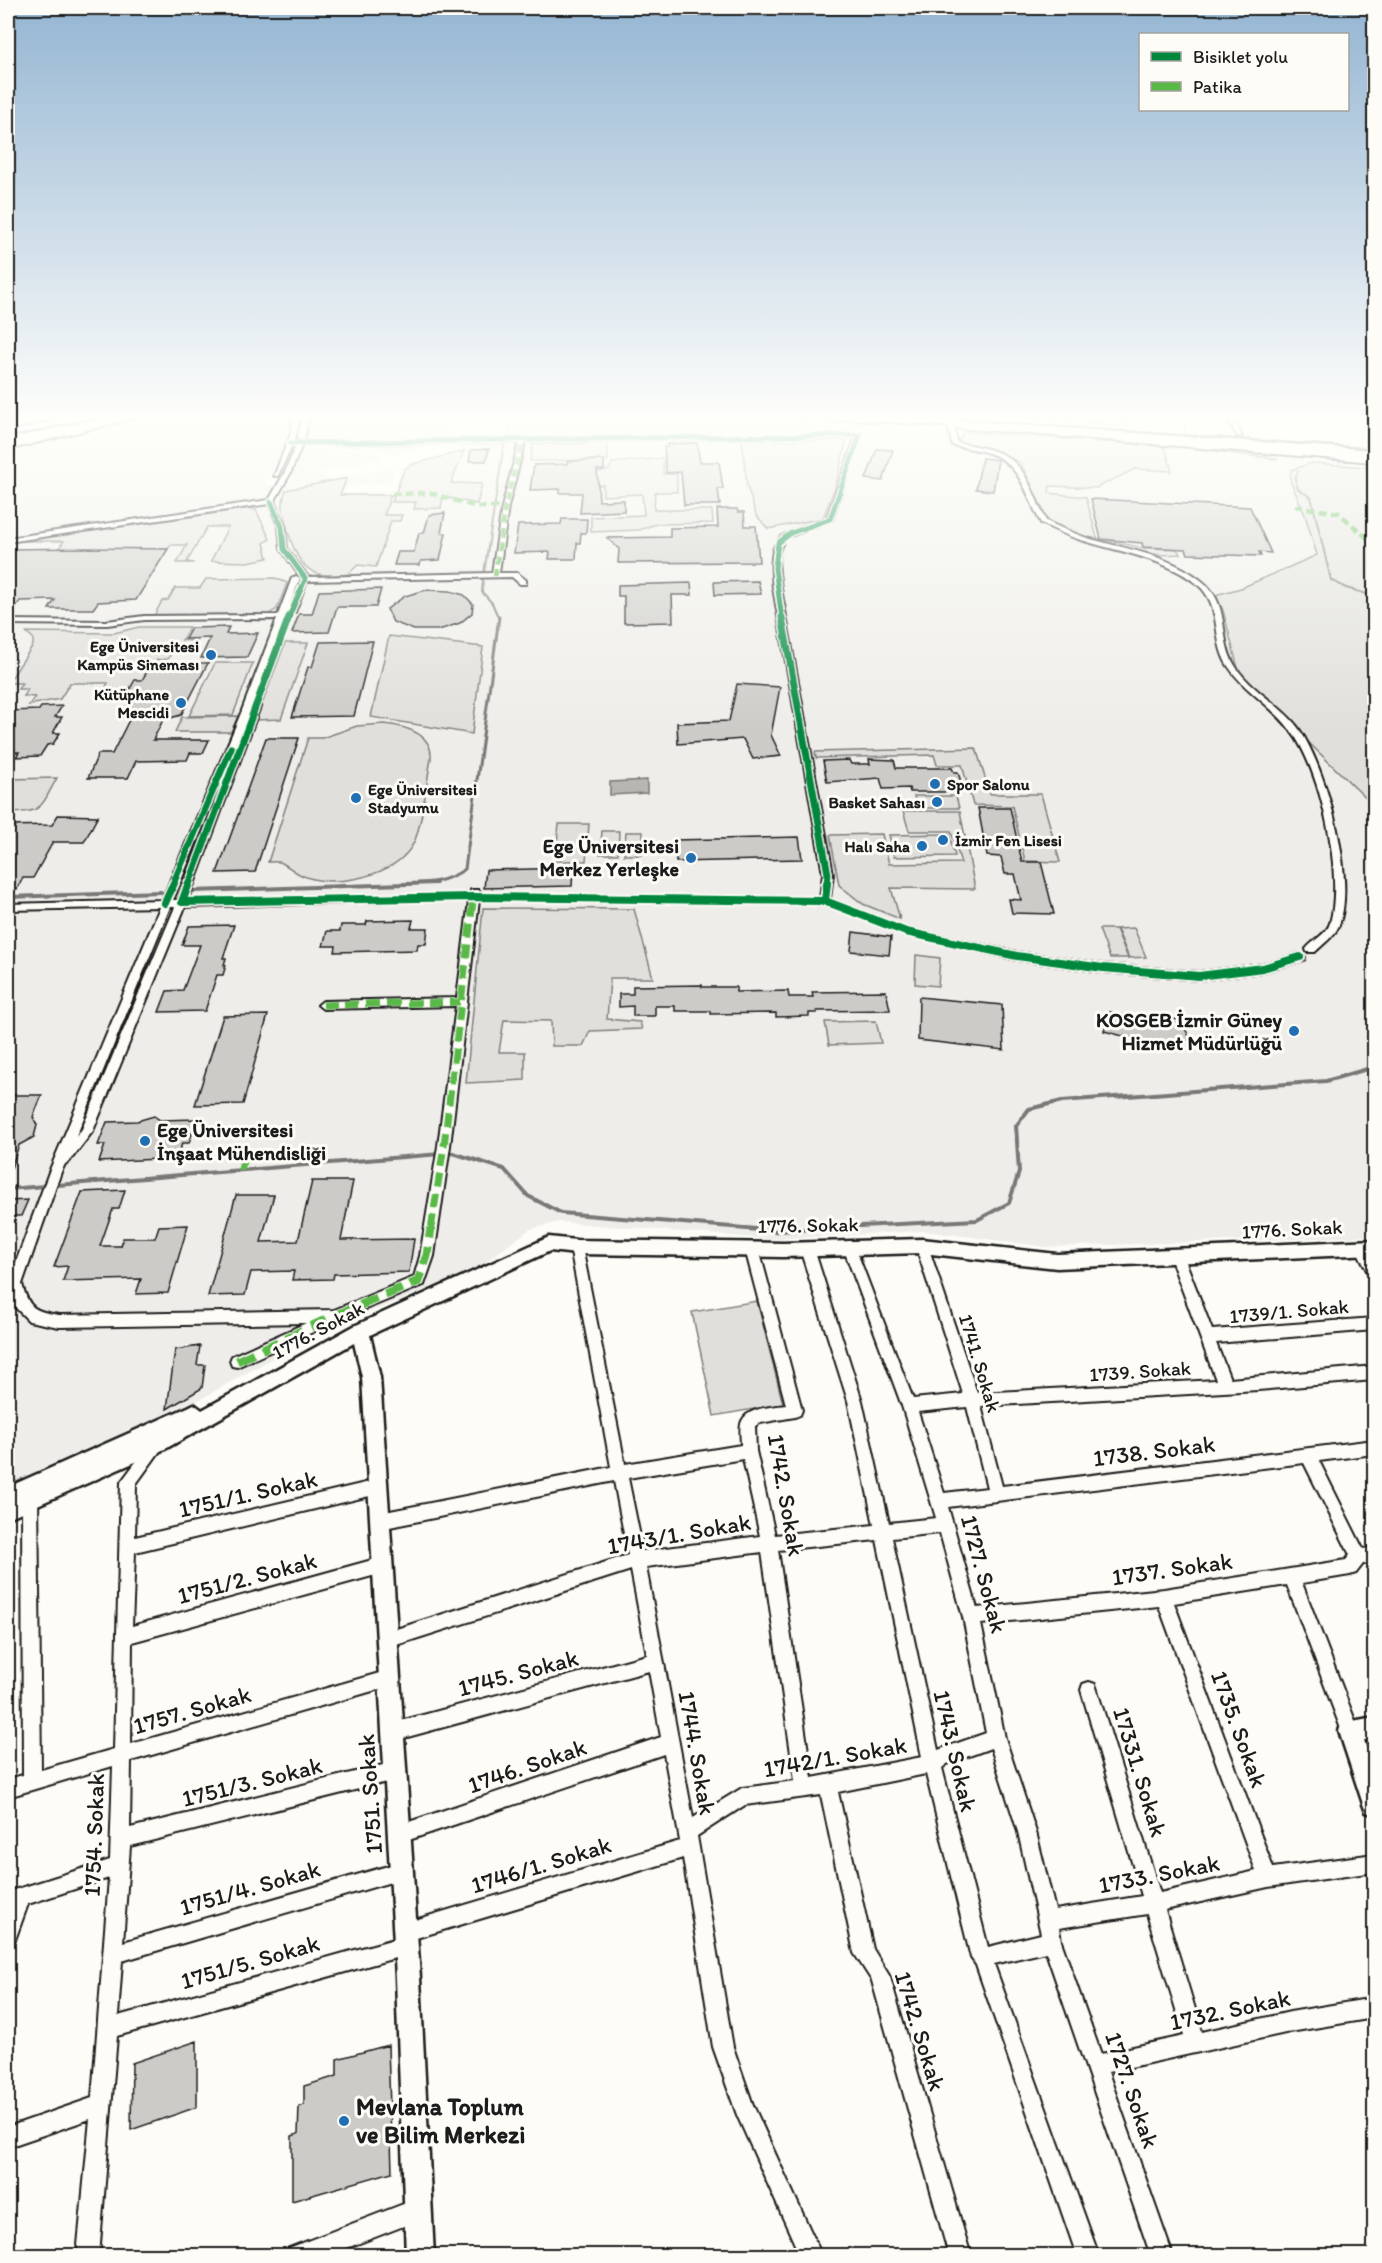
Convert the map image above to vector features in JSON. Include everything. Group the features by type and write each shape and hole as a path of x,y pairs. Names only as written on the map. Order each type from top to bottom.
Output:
{"street":[{"path":"8,540 152,520"},
{"path":"273,520 276,530 275,546 301,579"},
{"path":"495,576 503,520"},
{"path":"825,901 828,873 777,588 775,551 780,539 792,530 817,525 829,520"},
{"path":"1042,520 1077,538 1165,563 1199,582 1214,599 1220,613 1227,659 1237,675 1294,728 1306,745 1334,828 1340,888 1335,925 1311,949"},
{"path":"301,579 514,575 523,582"},
{"path":"53,1180 87,1131 182,903 283,620 301,579"},
{"path":"8,622 107,623 144,618 283,620"},
{"path":"8,628 102,629 140,624 283,620"},
{"path":"246,724 165,903 53,1180 15,1284 21,1304 34,1317 59,1321 334,1316"},
{"path":"237,1361 334,1316 419,1281 427,1256 443,1152 475,893"},
{"path":"8,907 475,893 825,901 906,932 1017,956 1103,968 1198,976 1263,968 1300,957"},
{"path":"323,1005 460,1002"},
{"path":"120,1018 134,1017"},
{"path":"99,1066 114,1066"},
{"name":"1776. Sokak","path":"8,1496 29,1492 162,1435 273,1379 360,1331 549,1244 576,1247 807,1250 922,1246 1057,1261 1369,1248"},
{"name":"1741. Sokak","path":"922,1246 972,1400 996,1493"},
{"name":"1744. Sokak","path":"576,1247 621,1472 689,1840 723,2047 744,2108 811,2256"},
{"name":"1727. Sokak","path":"849,1247 909,1406 939,1501 970,1617 996,1738 1027,1832 1048,1920"},
{"path":"1369,1248 1374,1271"},
{"name":"1742. Sokak","path":"752,1249 795,1410 757,1417 748,1423 749,1451 769,1543 805,1789"},
{"name":"1743. Sokak","path":"807,1250 855,1401 932,1764 981,1958 1088,2256"},
{"path":"1177,1257 1225,1384"},
{"name":"1739/1. Sokak","path":"1207,1338 1374,1324"},
{"name":"1751. Sokak","path":"360,1331 371,1377 406,1938 420,2256"},
{"name":"1739. Sokak","path":"909,1406 972,1400 1315,1380 1374,1373"},
{"name":"1754. Sokak","path":"88,2256 102,2105 121,1839 121,1755 129,1482 162,1435"},
{"name":"1738. Sokak","path":"939,1501 1374,1448"},
{"path":"380,1521 621,1472 749,1451"},
{"path":"1308,1455 1367,1556"},
{"name":"1751/1. Sokak","path":"128,1546 378,1487"},
{"path":"29,1492 32,1779"},
{"name":"1776. Sokak","path":"8,1508 29,1492"},
{"name":"1743/1. Sokak","path":"387,1640 637,1560 769,1543 945,1525"},
{"name":"1737. Sokak","path":"970,1617 1164,1597 1350,1567 1367,1556"},
{"name":"1751/2. Sokak","path":"124,1636 383,1565"},
{"path":"1292,1576 1350,1731 1374,1804"},
{"name":"1735. Sokak","path":"1164,1597 1268,1878"},
{"name":"1745. Sokak","path":"393,1732 656,1661"},
{"name":"1757. Sokak","path":"8,1788 32,1779 390,1678"},
{"name":"17331. Sokak","path":"1089,1689 1196,2043"},
{"path":"1350,1731 1374,1728"},
{"name":"1742/1. Sokak","path":"689,1840 736,1799 828,1785 932,1764 942,1756 996,1738"},
{"name":"1746. Sokak","path":"400,1834 670,1743"},
{"name":"1751/3. Sokak","path":"121,1839 395,1771"},
{"name":"1742. Sokak","path":"828,1785 864,1953 880,1977 960,2256"},
{"name":"1746/1. Sokak","path":"406,1938 689,1840"},
{"name":"1733. Sokak","path":"1048,1920 1155,1903 1268,1878 1374,1863"},
{"path":"8,1933 14,1899 119,1866"},
{"name":"1751/4. Sokak","path":"113,1954 402,1871"},
{"path":"981,1958 1052,1941 1048,1920"},
{"name":"1751/5. Sokak","path":"107,2029 406,1938"},
{"name":"1727. Sokak","path":"1052,1941 1162,2256"},
{"name":"1732. Sokak","path":"1096,2065 1290,2022 1374,2008"},
{"path":"8,2137 102,2105"},
{"path":"297,2256 419,2209"}],"shaded area":[{"name":"Ege Üniversitesi Merkez Yerleşke","path":"8,520 1374,520 1374,1236 1047,1247 925,1231 768,1239 559,1222 530,1229 468,1275 322,1330 178,1412 8,1485"},
{"path":"164,520 261,520 270,539 264,543 268,558 248,562 211,561 228,527 207,527 187,562 194,563 177,563 187,545 171,545 168,549 58,549 64,541 8,541"},
{"path":"285,520 400,520 391,521 376,567 358,565 348,574 335,576 315,573 301,561 292,543"},
{"path":"591,520 713,520 713,523 656,524 639,530 591,532"},
{"path":"760,520 815,520 768,529"},
{"path":"1092,520 1097,538 1143,548 1177,549 1180,554 1161,555 1134,550 1060,529 1048,521"},
{"path":"1306,520 1374,520 1374,806 1240,676 1223,610 1215,595 1241,588 1317,555"},
{"path":"275,578 287,583 277,609 269,614 154,616 162,601 168,600 175,588 200,588 206,579"},
{"path":"139,627 189,627 182,640 197,641 193,647 175,647 168,659 157,660 154,665 151,665 144,680 135,680 124,698 100,699 108,683 70,683 60,699 29,705 35,697 24,696 28,689 18,689 22,683 8,683 33,645 33,638 26,632 114,633"},
{"path":"389,636 483,647 472,734 371,717"},
{"path":"285,643 308,643 281,719 256,720"},
{"path":"215,663 253,663 233,715 189,716"},
{"path":"238,716 231,732 175,732 182,717"},
{"name":"Ege Üniversitesi Stadyumu","path":"384,724 416,732 427,743 430,750 431,759 421,821 415,840 408,851 387,868 359,878 345,880 312,879 280,862 268,862 308,738 322,738 357,726"},
{"path":"976,748 990,794 1041,794 1060,862 1025,861 1012,806 973,805 962,765 937,765 934,755 816,758 815,752"},
{"path":"57,778 40,806 28,811 8,813 8,779"},
{"path":"647,780 647,793 610,795 610,782"},
{"name":"Basket Sahası","path":"914,796 956,796 959,808 917,808"},
{"path":"903,811 960,811 975,889 891,888 900,919 863,904 839,885 830,835 882,834 889,864 961,863 951,831 909,831"},
{"path":"559,824 589,824 586,861 555,861"},
{"path":"602,831 619,831 618,854 600,854"},
{"path":"626,832 643,832 642,855 624,855"},
{"name":"Halı Saha","path":"949,834 955,856 894,857 889,835"},
{"path":"483,908 634,909 653,978 610,978 607,1019 640,1022 642,1029 590,1031 583,1046 552,1046 551,1021 504,1020 499,1052 525,1052 525,1080 466,1083"},
{"path":"1134,928 1146,957 1129,958 1117,929"},
{"path":"1099,929 1116,929 1128,958 1110,958"},
{"path":"916,955 940,958 938,986 915,984"},
{"path":"876,1021 881,1043 829,1045 825,1022"},
{"path":"757,1301 783,1404 714,1416 692,1312"}],"building":[{"path":"428,520 444,520 441,533 446,533 440,560 421,561 420,565 394,565 398,552 414,552 419,533 424,533"},
{"path":"562,520 587,520 586,533 581,533 580,543 577,543 576,559 549,559 550,552 514,553 518,525 561,524"},
{"path":"718,520 745,520 745,526 756,526 759,562 618,563 619,549 607,538 670,537 670,528 718,527"},
{"path":"1096,520 1256,520 1271,553 1259,552 1261,556 1188,554 1186,549 1143,547 1142,543 1101,539"},
{"path":"10,549 168,549 136,600 98,602 93,609 49,609 55,600 20,601 8,617 8,553"},
{"path":"758,581 761,594 715,595 714,582"},
{"path":"691,583 692,595 672,595 673,622 624,623 624,596 618,596 618,585"},
{"path":"381,589 376,607 337,607 329,632 292,633 299,614 312,614 319,591"},
{"path":"426,590 450,591 464,595 473,604 472,613 460,623 439,630 414,630 393,622 387,609 405,596"},
{"path":"229,627 226,634 258,633 247,657 201,658 210,638 185,639 191,628"},
{"path":"373,641 354,716 292,717 308,667 312,667 320,642"},
{"path":"155,663 208,663 181,715 163,720 153,740 209,740 203,753 190,753 187,760 136,761 128,778 88,778 98,754 112,754 130,718 121,717 132,698 125,698 135,680 142,680 151,665"},
{"path":"737,684 780,687 771,735 781,756 753,759 743,739 678,744 677,723 729,721"},
{"path":"62,706 55,717 62,717 53,733 60,733 53,744 47,745 40,756 16,757 19,752 8,752 8,711 39,710 41,707"},
{"path":"266,738 299,738 255,872 217,873"},
{"path":"869,759 894,760 896,768 952,768 954,772 958,772 964,792 910,792 909,788 883,789 880,778 827,782 823,761 849,760 851,764 870,764"},
{"path":"978,808 1010,808 1022,862 1041,862 1054,914 1012,913 1009,899 1021,900 1015,874 1005,874 1001,857 987,856"},
{"path":"58,815 98,816 84,842 53,842 33,878 23,878 17,889 8,889 8,826 52,825"},
{"path":"799,837 802,859 676,862 675,840"},
{"path":"573,868 572,886 484,888 486,870"},
{"path":"413,920 411,928 428,928 426,944 418,944 417,950 335,952 336,946 323,946 327,931 340,931 341,925 366,925 367,921"},
{"path":"234,925 223,958 226,958 224,965 226,965 223,975 217,975 205,1011 159,1012 167,991 183,990 200,945 182,945 189,926"},
{"path":"853,932 891,937 889,955 851,951"},
{"path":"702,985 702,987 736,987 736,992 788,991 789,997 813,997 812,992 886,991 890,1010 817,1011 817,1013 809,1013 809,1016 776,1017 776,1013 711,1014 711,1011 675,1011 675,1006 655,1006 655,1016 633,1016 633,1006 619,1007 619,994 633,994 633,986"},
{"path":"919,997 1002,1005 1004,1050 918,1040"},
{"path":"1110,1012 1143,1020 1180,1019 1191,1040 1153,1044 1104,1031"},
{"path":"268,1015 243,1104 195,1105 223,1016"},
{"path":"14,1095 42,1095 33,1117 37,1125 34,1137 19,1145 9,1174 8,1101 12,1101"},
{"name":"Ege Üniversitesi İnşaat Mühendisliği","path":"154,1116 160,1120 197,1119 189,1143 182,1143 178,1158 99,1162 105,1145 98,1145 107,1122 137,1121"},
{"path":"312,1181 353,1181 341,1240 414,1239 409,1272 334,1274 333,1279 292,1280 294,1271 251,1272 245,1295 208,1296 236,1195 274,1195 261,1242 298,1241"},
{"path":"125,1190 119,1209 113,1209 100,1246 121,1246 123,1238 155,1238 159,1226 188,1225 168,1293 136,1294 141,1279 63,1281 68,1266 54,1267 82,1192"},
{"path":"28,1200 21,1216 8,1216 8,1201"},
{"path":"200,1346 197,1365 205,1365 202,1388 167,1409 175,1350"},
{"path":"197,2041 197,2107 131,2130 132,2063"},
{"name":"Mevlana Toplum ve Bilim Merkezi","path":"388,2045 392,2172 292,2201 292,2136 298,2134 299,2107 304,2105 304,2086 337,2076 337,2059"}],"waterway":[{"path":"484,573 492,520"},
{"path":"1316,520 1331,580 1346,588 1374,596"},
{"path":"483,579 482,592 492,603 499,619"},
{"path":"400,884 442,880 465,869 499,619"},
{"path":"192,891 436,883"},
{"path":"8,897 161,892"},
{"path":"802,1229 977,1220 1009,1203 1019,1172 1016,1126 1029,1109 1062,1101 1326,1081 1374,1067"},
{"path":"8,1189 453,1153 504,1169 528,1196 561,1213 756,1229"},
{"path":"738,1228 774,1231 829,1228"}],"marked path":[{"path":"495,576 503,520"},
{"path":"1346,520 1374,544"},
{"path":"237,1361 334,1316 419,1281 427,1256 444,1146 474,893"},
{"path":"323,1005 460,1002"},
{"path":"241,1170 244,1156"}],"cycle path":[{"path":"279,520 282,527 284,549 305,578"},
{"path":"825,901 828,874 777,588 775,553 783,537 828,520"},
{"path":"305,580 282,634 182,902 474,897 825,901 906,932 1017,956 1103,968 1199,976 1263,968 1300,957"},
{"path":"165,903 231,748"}],"place":[{"name":"Ege Üniversitesi Kampüs Sineması","path":"211,655"},
{"name":"Kütüphane Mescidi","path":"181,703"},
{"name":"Spor Salonu","path":"935,784"},
{"name":"Ege Üniversitesi Stadyumu","path":"356,798"},
{"name":"Basket Sahası","path":"937,802"},
{"name":"İzmir Fen Lisesi","path":"943,840"},
{"name":"Halı Saha","path":"922,846"},
{"name":"Ege Üniversitesi Merkez Yerleşke","path":"691,858"},
{"name":"KOSGEB İzmir Güney Hizmet Müdürlüğü","path":"1294,1031"},
{"name":"Ege Üniversitesi İnşaat Mühendisliği","path":"145,1141"},
{"name":"Mevlana Toplum ve Bilim Merkezi","path":"344,2121"}]}
